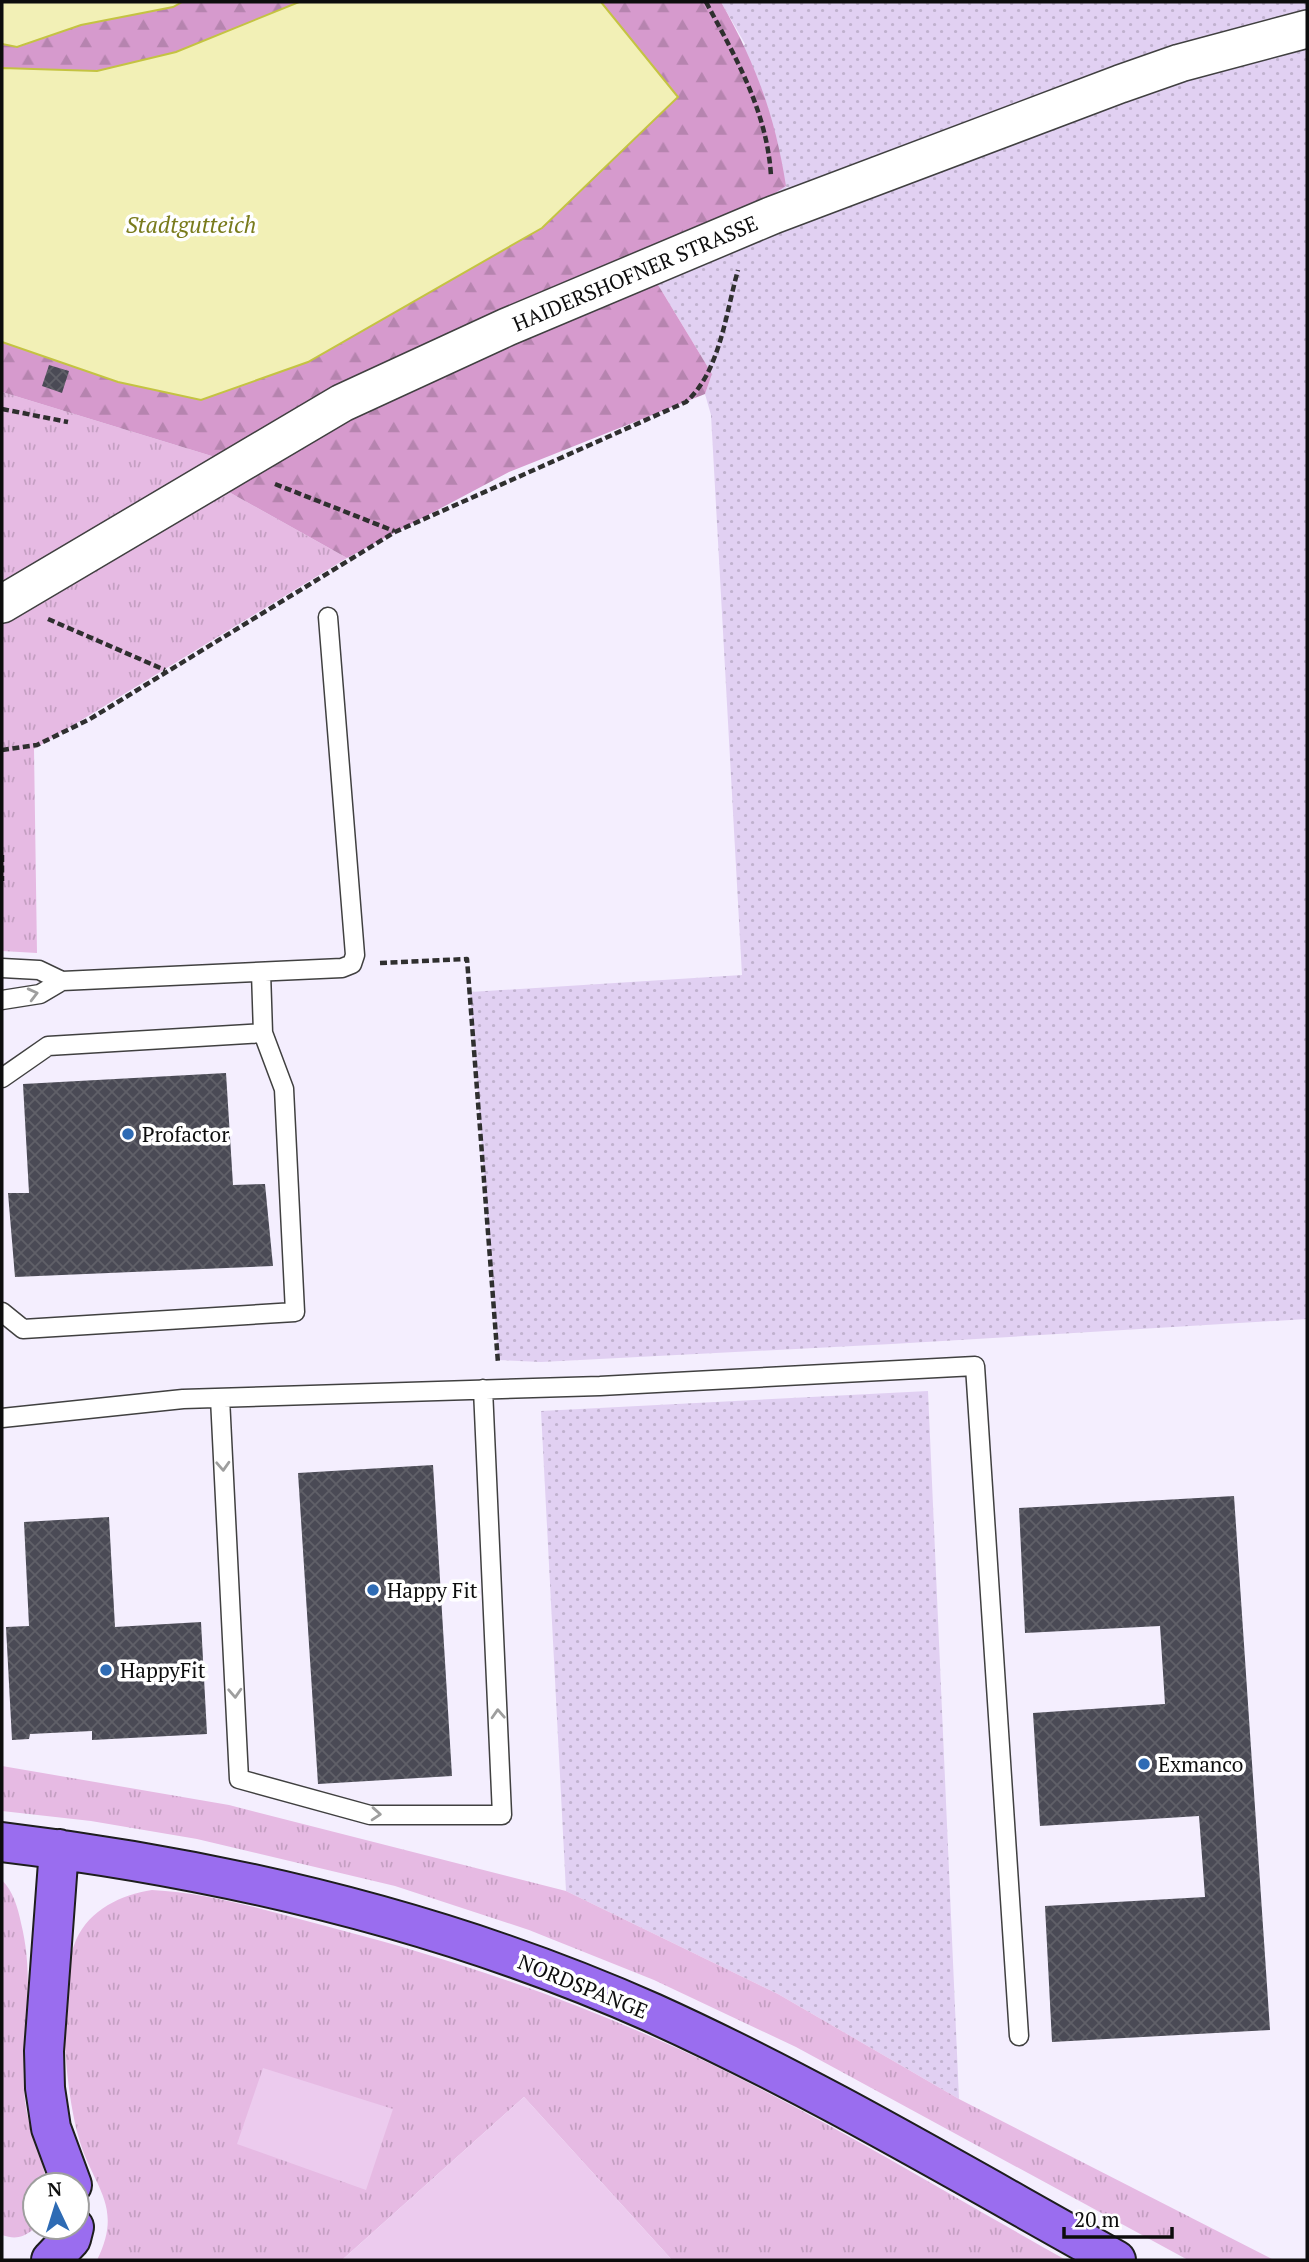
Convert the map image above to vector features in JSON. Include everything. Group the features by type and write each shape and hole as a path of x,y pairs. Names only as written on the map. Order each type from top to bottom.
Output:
{"main road":[{"name":"NORDSPANGE","path":"2,1842 254,1882 345,1905 495,1951 574,1980 654,2014 814,2092 1116,2260"},
{"path":"59,1849 44,2051 44,2088 51,2128 67,2171"},
{"path":"51,2260 69,2241"}],"street":[{"name":"HAIDERSHOFNER STRASSE","path":"4,603 342,403 507,327 761,220 1119,83 1180,63 1307,29"}],"lane":[{"path":"2,1000 40,994 62,981 342,968 352,964 355,955 351,893 328,617"},
{"path":"2,968 39,970 62,981"},
{"path":"2,1312 23,1329 295,1312 284,1089 263,1033 261,972"},
{"path":"2,1078 48,1046 263,1033"},
{"path":"2,1418 220,1398 491,1389 975,1366 1019,2036"},
{"path":"220,1398 239,1779 370,1815 502,1815 491,1389"}],"path":[{"path":"2,750 37,745 90,719 394,532 686,402 699,390 712,362 761,220 769,148 760,112 746,76 706,2"},
{"path":"2,409 68,422"},
{"path":"234,467 394,532"},
{"path":"4,603 165,671"},
{"path":"2,855 2,881"},
{"path":"352,964 467,959 491,1389"}],"shaded area":[{"path":"721,2 1307,2 1307,16 806,191 786,187 798,220 1144,90 1307,41 1307,1319 541,1362 498,1360 470,992 742,975 711,415 705,394 712,374 640,255 745,44"},
{"path":"928,1391 959,2099 778,1994 566,1891 541,1411"},
{"path":"263,2068 393,2109 366,2190 237,2144"},
{"path":"524,2097 672,2260 342,2260"}],"green space":[{"path":"182,2 299,2 176,52 97,71 2,68 2,44 18,47 81,25 173,7"},
{"path":"601,2 721,2 754,69 770,113 786,186 748,210 640,255 712,374 705,394 509,472 347,558 220,487 215,457 2,392 2,342 118,382 605,6"},
{"path":"2,392 215,457 2,596"},
{"path":"220,487 347,558 34,749 37,953 2,951 2,619"},
{"path":"2,1766 229,1805 566,1891 778,1994 959,2099 1274,2260 1188,2260 796,2047 654,1980 529,1930 395,1886 197,1839 91,1821 2,1811"},
{"path":"2,1880 17,1906 26,1947 28,1991 24,2056 25,2101 44,2171 21,2171 21,2236 2,2235"},
{"path":"152,1890 221,1899 382,1941 479,1971 622,2024 715,2066 804,2112 1066,2260 672,2260 524,2097 342,2260 97,2260 105,2241 107,2209 84,2153 73,2115 66,2064 66,1983 76,1940 89,1920 118,1900"}],"water":[{"path":"2,2 182,2 173,7 81,25 17,47 2,44"},
{"name":"Stadtgutteich","path":"299,2 601,2 678,97 542,228 308,362 201,400 118,382 2,342 2,68 97,71 176,52"}],"building":[{"path":"49,365 69,371 62,393 42,386"},
{"name":"Profactor","path":"226,1073 233,1185 265,1184 273,1266 15,1277 8,1193 29,1193 23,1084"},
{"name":"Happy Fit","path":"433,1465 452,1776 318,1784 298,1473"},
{"name":"Exmanco","path":"1234,1496 1270,2030 1052,2042 1045,1906 1205,1897 1199,1816 1040,1826 1033,1713 1165,1704 1160,1626 1025,1633 1019,1508"},
{"name":"HappyFit","path":"109,1517 115,1627 201,1622 207,1734 92,1740 92,1731 30,1734 29,1739 12,1740 6,1627 29,1626 24,1522"}],"place":[{"name":"Profactor","path":"128,1134"},
{"name":"Happy Fit","path":"373,1590"},
{"name":"HappyFit","path":"106,1670"},
{"name":"Exmanco","path":"1144,1764"}]}
